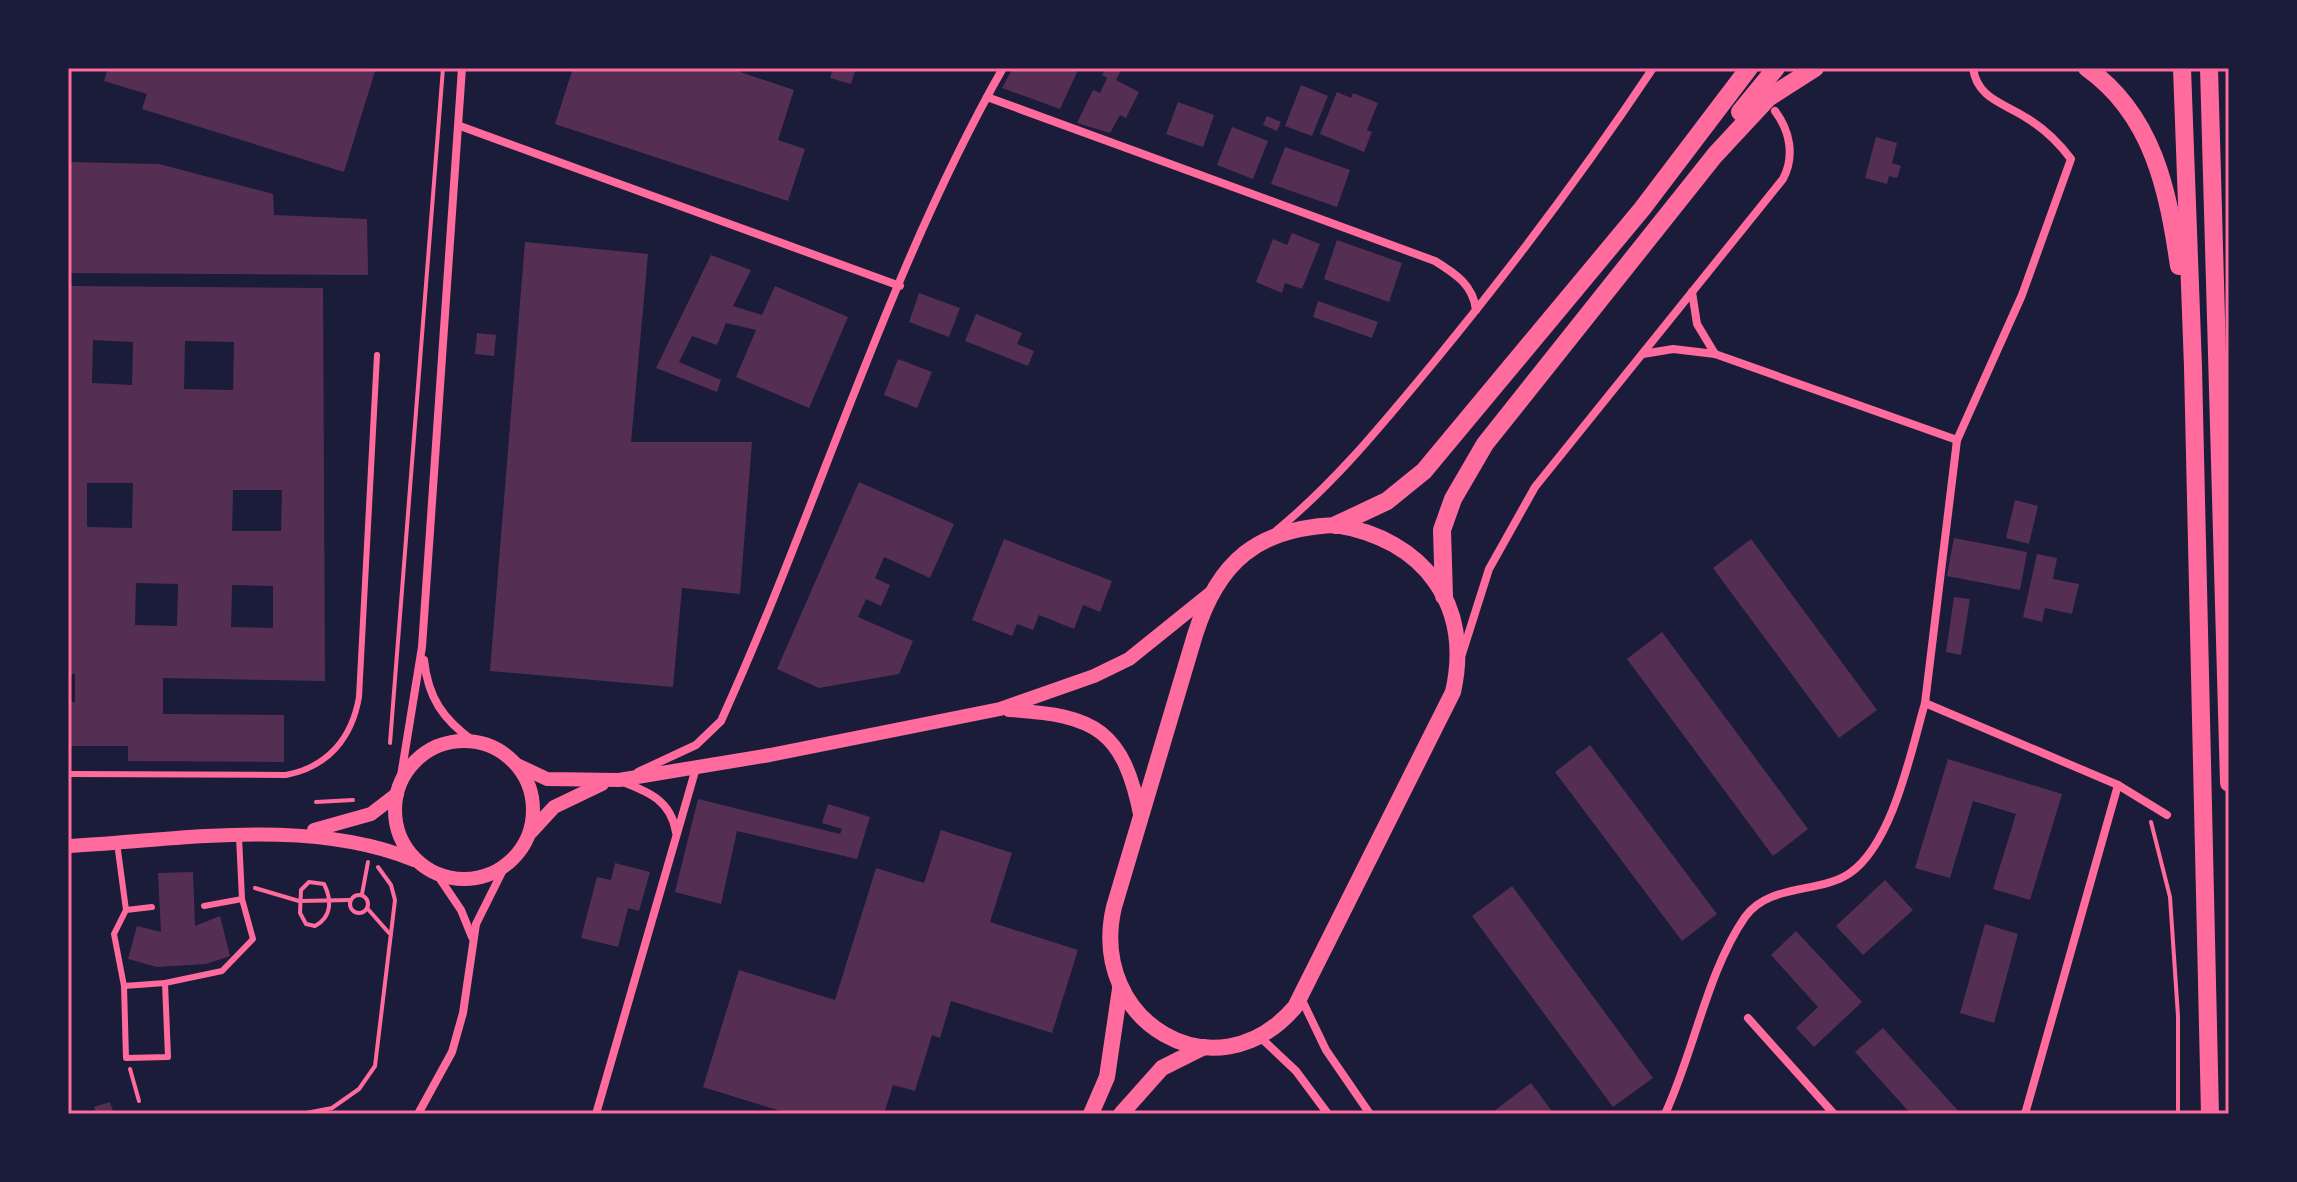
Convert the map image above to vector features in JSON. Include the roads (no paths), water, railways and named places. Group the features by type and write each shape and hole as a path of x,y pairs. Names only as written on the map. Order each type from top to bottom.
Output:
{"highway":[{"path":"1336,525 1387,501 1424,471 1613,245 1749,68"},
{"path":"1715,155 1741,110 1776,68"},
{"path":"1444,596 1442,530 1453,499 1496,427 1715,155 1768,98 1815,68"},
{"path":"2087,68 2126,103 2155,154 2169,203 2193,367"},
{"path":"2182,68 2193,367 2210,1114"},
{"path":"2209,68 2229,783"},
{"path":"2223,571 2229,540"}],"main road":[{"path":"1336,525 1370,532 1406,551 1427,570 1444,596 1456,631 1457,674 1440,724 1301,998 1282,1021 1260,1037 1236,1044 1204,1047 1171,1038 1148,1024 1120,989 1109,951 1110,922 1195,635 1211,593 1235,561 1267,537 1299,528 1336,525"},
{"path":"1091,1114 1107,1077 1120,989"},
{"path":"1121,1114 1162,1068 1204,1047"}],"street":[{"path":"418,862 398,831 398,788 422,647 462,68"},
{"path":"294,834 357,841 418,862 436,873 466,879 487,876 505,866 520,852 538,822 569,797 696,745 721,721 900,286 1003,68"},
{"path":"1267,537 1351,463 1577,181 1653,68"},
{"path":"1665,1114 1729,946 1747,914 1775,895 1849,874 1870,854 1893,806 1925,703 1957,440 2022,295 2071,159 2026,117 1989,98 1979,86 1973,68"},
{"path":"987,97 1435,261 1465,283 1474,298 1476,310"},
{"path":"1457,674 1480,594 1512,524 1541,479 1786,173 1788,138 1775,111"},
{"path":"460,126 900,286"},
{"path":"1692,292 1697,324 1715,354"},
{"path":"1643,354 1667,349 1715,354 1957,440"},
{"path":"68,846 294,834 352,822 371,814 398,788 414,762 433,747 449,742 473,741 500,750 517,765 547,779 616,780 1000,709 1094,676 1129,659 1211,593"},
{"path":"422,647 433,699 448,720 473,741"},
{"path":"1925,703 2118,785 2167,815"},
{"path":"1000,709 1070,716 1105,736 1126,766 1141,819"},
{"path":"517,765 532,793 533,814 529,834"},
{"path":"596,1114 696,767"},
{"path":"616,780 662,801 670,811 677,837"},
{"path":"2025,1114 2118,785"},
{"path":"418,1114 452,1052 463,1013 472,938 482,909 505,866"},
{"path":"436,873 461,910 472,938"},
{"path":"1301,998 1326,1050 1370,1114"},
{"path":"1748,1018 1834,1114"},
{"path":"1260,1037 1296,1071 1328,1114"}],"lane":[{"path":"68,774 286,775 316,766 345,738 359,697 377,355"},
{"path":"124,986 165,983 222,971 253,939 242,899 239,837"},
{"path":"117,843 126,910 114,934 124,986 126,1058 168,1057 165,983"},
{"path":"204,906 242,899"},
{"path":"126,910 152,907"}]}
